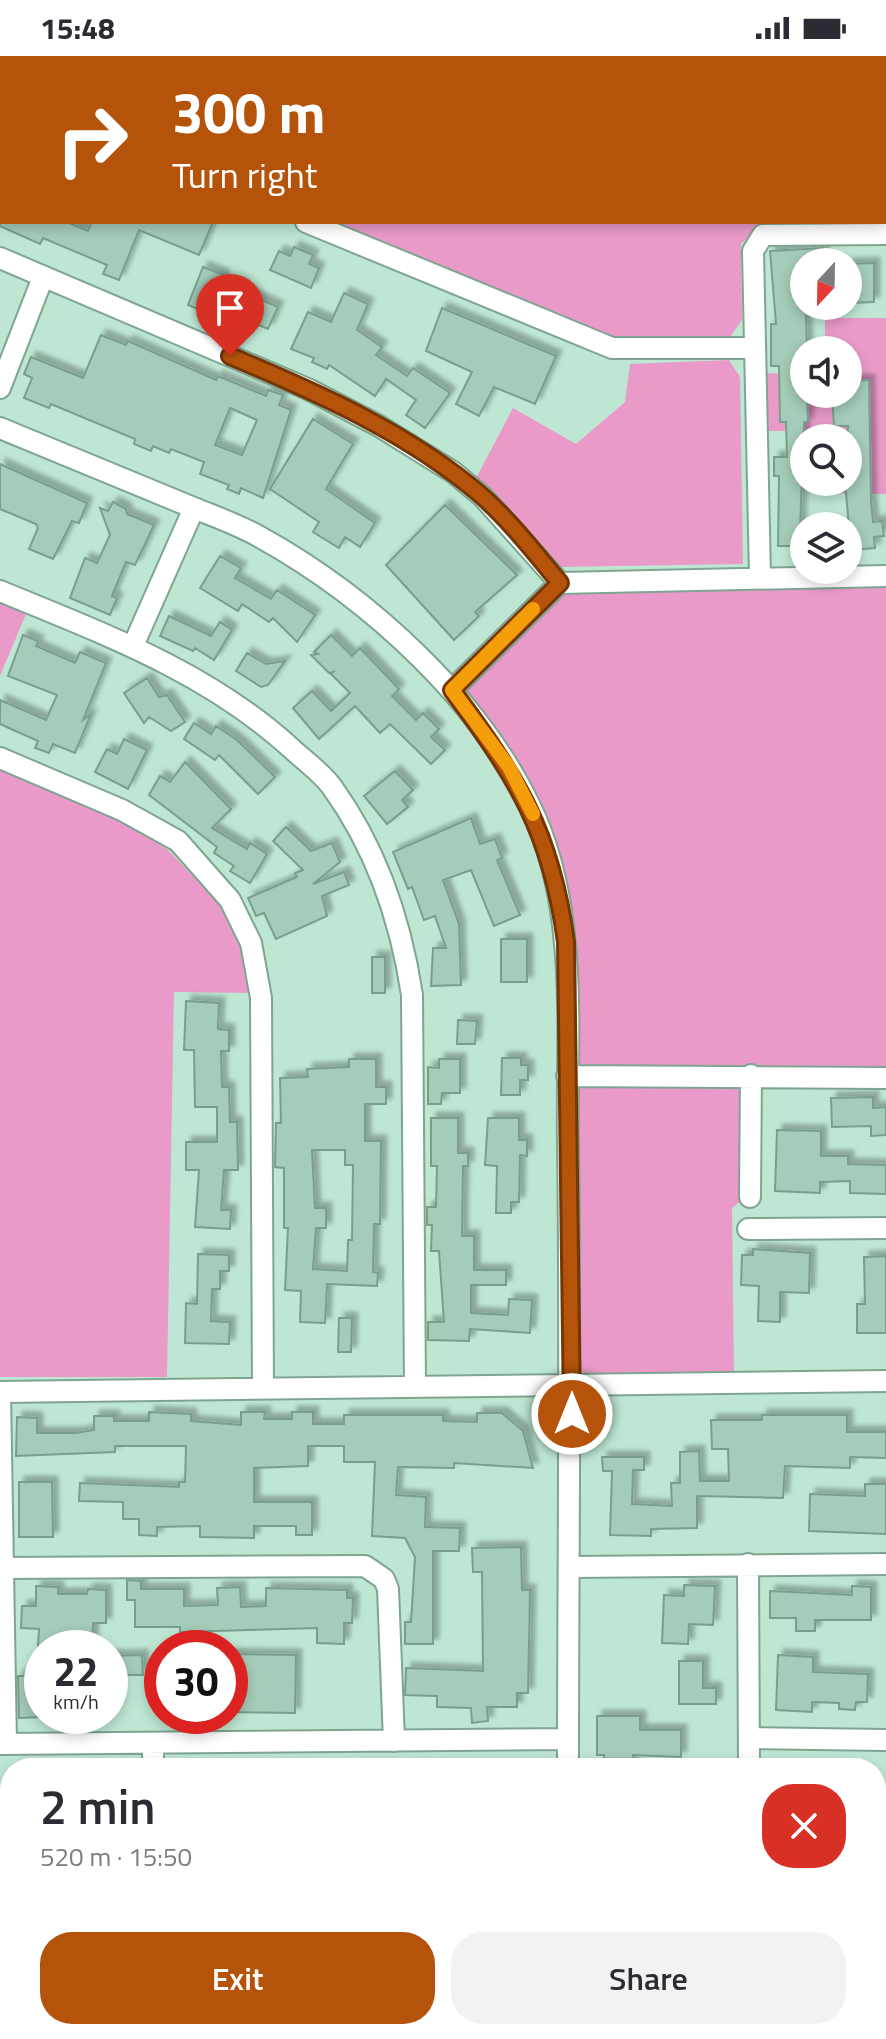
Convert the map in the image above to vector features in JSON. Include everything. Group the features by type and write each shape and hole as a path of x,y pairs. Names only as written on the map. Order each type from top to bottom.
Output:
{"street":[{"path":"311,224 612,348 752,348"},
{"path":"760,577 752,348 753,251 763,235 886,234"},
{"path":"0,258 310,390 379,426 453,472 483,497 560,583"},
{"path":"0,388 43,277"},
{"path":"0,428 259,536 307,567 398,638 452,690 509,767 536,821 547,852 566,942 572,1384 568,1758"},
{"path":"133,646 194,508"},
{"path":"452,690 560,583 886,576"},
{"path":"0,591 133,646 193,676 267,726 331,785 386,889 405,946 412,995 415,1387"},
{"path":"0,758 122,810 178,841 230,900 251,943 261,998 263,1388"},
{"path":"750,1197 751,1075"},
{"path":"567,1076 886,1078"},
{"path":"748,1229 886,1228"},
{"path":"568,1739 3,1744 0,1392 886,1381"},
{"path":"748,1564 749,1758"},
{"path":"571,1567 886,1564"},
{"path":"1,1568 365,1566 384,1579 388,1589 394,1741"},
{"path":"749,1738 886,1740"},
{"path":"153,1743 153,1758"}],"shaded area":[{"path":"329,224 886,224 759,227 741,244 742,320 728,340 610,340"},
{"path":"886,318 886,494 862,494 862,424 790,424 790,431 762,431 762,373 790,374 790,408 862,408 862,336 825,336 825,320"},
{"path":"729,360 740,377 743,564 557,567 475,480 513,408 576,444 625,402 630,364"},
{"path":"886,585 886,1069 573,1070 540,819 459,690 561,591"},
{"path":"0,603 26,614 0,676"},
{"path":"0,765 119,815 169,851 221,906 240,945 249,993 174,992 167,1377 0,1377"},
{"path":"722,1080 737,1087 748,1101 747,1196 732,1208 734,1377 588,1376 576,1366 570,1082"}],"building":[{"path":"72,224 88,231 91,224 212,224 199,255 139,230 119,280 103,274 107,265 43,238 40,244 0,226"},
{"path":"294,247 313,255 309,264 319,268 311,288 270,270 279,251 290,256"},
{"path":"790,250 790,320 806,320 807,336 790,336 790,408 808,408 808,422 790,424 790,496 801,496 801,512 790,512 790,546 778,546 779,476 774,476 774,457 787,457 786,422 780,422 779,366 771,366 771,324 776,324 770,251"},
{"path":"862,263 874,263 874,302 862,302"},
{"path":"203,267 224,275 222,281 278,307 268,329 231,313 227,321 188,305"},
{"path":"344,293 368,304 357,330 382,347 376,355 407,376 413,368 450,393 425,428 406,415 416,400 386,379 375,396 329,365 327,369 312,362 314,358 291,349 308,312 331,322"},
{"path":"442,308 556,356 535,404 494,387 479,416 456,404 472,372 426,351"},
{"path":"101,335 126,345 128,341 216,380 218,376 266,396 268,390 283,395 279,405 291,410 263,498 241,488 239,494 227,489 229,485 200,474 204,462 171,449 169,453 153,446 151,451 134,444 135,439 51,404 49,408 24,398 32,378 24,374 31,357 83,378","holes":["230,408 257,420 242,455 215,445"]},
{"path":"862,380 869,380 873,522 882,521 884,536 874,537 875,548 862,549 862,512 848,512 846,496 862,496 862,424 834,424 833,408 862,408"},
{"path":"313,419 353,444 326,489 375,523 360,547 345,537 339,548 313,532 319,522 270,489"},
{"path":"0,464 87,503 79,523 72,521 53,559 29,549 38,528 36,524 0,509"},
{"path":"113,502 126,509 127,514 154,525 135,565 126,562 112,596 117,598 110,615 70,598 85,558 97,563 110,535 100,508 108,511"},
{"path":"445,505 517,575 475,612 479,616 454,640 386,565"},
{"path":"220,556 241,568 235,578 271,599 277,590 315,615 297,642 273,618 269,622 242,604 238,611 200,588"},
{"path":"169,616 211,636 220,622 232,630 214,660 195,648 193,651 160,636"},
{"path":"23,635 38,641 36,646 75,663 80,652 106,663 83,720 91,714 75,753 53,744 49,753 35,748 38,741 0,724 0,700 46,720 57,695 8,676"},
{"path":"331,635 352,656 360,648 399,689 392,696 416,720 423,713 439,729 431,737 445,750 431,764 390,724 380,733 355,706 319,739 293,708 312,691 331,711 350,693 331,674 333,672 329,673 311,655 318,654 314,652"},
{"path":"247,653 266,664 285,661 268,685 261,687 236,671"},
{"path":"147,678 159,697 167,695 185,722 171,731 149,717 144,723 124,693"},
{"path":"194,723 211,734 216,726 237,740 275,777 258,794 219,755 215,760 184,739"},
{"path":"124,739 147,750 128,789 95,772 107,749 117,754"},
{"path":"185,762 231,809 212,828 247,849 250,843 267,854 250,883 230,871 234,866 214,853 217,847 149,795 160,776 170,782"},
{"path":"395,771 413,790 402,800 408,807 387,824 364,796"},
{"path":"471,818 480,844 495,839 502,858 497,860 520,915 494,926 471,870 443,880 459,924 461,985 431,986 433,948 446,948 435,916 424,920 412,887 408,889 393,852"},
{"path":"286,827 311,851 332,843 340,862 313,884 344,872 349,885 322,896 327,916 276,939 264,913 256,916 248,898 297,877 295,873 303,870 273,841"},
{"path":"501,939 527,939 527,982 501,982"},
{"path":"372,957 385,957 385,993 372,993"},
{"path":"186,1001 219,1003 218,1029 229,1030 229,1051 221,1051 222,1087 229,1087 230,1122 237,1122 238,1170 224,1170 221,1210 231,1210 230,1229 195,1227 199,1170 186,1170 186,1142 217,1142 217,1107 195,1107 194,1050 184,1050"},
{"path":"458,1020 477,1021 475,1044 457,1044"},
{"path":"502,1058 521,1058 521,1065 528,1065 528,1080 520,1080 520,1095 501,1095"},
{"path":"349,1059 376,1059 376,1087 386,1087 386,1104 365,1104 365,1141 381,1141 380,1224 374,1224 373,1272 378,1273 377,1286 327,1284 325,1323 300,1322 301,1291 285,1290 288,1228 284,1228 284,1168 275,1167 276,1123 281,1123 280,1078 308,1077 307,1069 349,1067","holes":["312,1150 345,1150 345,1165 353,1165 352,1240 348,1240 347,1271 313,1269 316,1228 326,1228 326,1208 315,1208"]},
{"path":"439,1059 460,1059 460,1093 442,1093 441,1104 428,1104 428,1067 439,1068"},
{"path":"873,1097 873,1108 886,1107 886,1135 871,1136 871,1126 832,1127 831,1098"},
{"path":"431,1118 458,1118 458,1153 468,1153 468,1166 463,1166 462,1236 474,1236 474,1270 506,1270 506,1285 471,1285 471,1313 508,1315 509,1299 532,1300 530,1333 470,1329 469,1341 428,1340 428,1322 444,1322 439,1251 431,1251 432,1225 427,1225 427,1207 436,1207 437,1166 431,1166"},
{"path":"488,1118 519,1118 519,1140 527,1140 527,1156 520,1155 519,1202 511,1202 511,1213 496,1213 497,1166 485,1165"},
{"path":"777,1130 821,1131 821,1156 848,1156 848,1164 886,1165 886,1194 850,1193 850,1181 820,1182 820,1193 775,1191"},
{"path":"753,1249 810,1253 809,1293 780,1292 780,1322 758,1321 759,1286 741,1285 742,1255 753,1255"},
{"path":"198,1254 229,1255 229,1271 220,1271 220,1289 212,1289 211,1321 230,1322 229,1344 185,1343 186,1303 197,1304"},
{"path":"886,1256 886,1333 857,1333 857,1304 865,1304 864,1257"},
{"path":"339,1318 352,1318 351,1352 338,1352"},
{"path":"149,1412 191,1414 191,1421 241,1425 241,1412 265,1412 264,1419 292,1419 292,1412 313,1412 313,1424 344,1424 344,1415 443,1415 443,1421 477,1422 477,1413 502,1413 523,1431 533,1468 454,1463 454,1468 398,1467 396,1495 426,1497 425,1527 460,1528 459,1551 433,1551 433,1644 405,1644 405,1622 411,1622 415,1557 405,1538 372,1536 375,1462 344,1462 344,1446 308,1446 308,1466 254,1468 254,1502 312,1502 312,1535 296,1535 296,1526 254,1526 254,1538 200,1537 200,1526 157,1527 157,1536 139,1535 139,1519 123,1519 123,1502 79,1501 80,1483 179,1487 179,1482 185,1482 186,1446 115,1446 115,1452 16,1456 17,1417 37,1418 37,1433 76,1433 94,1430 94,1416 114,1416 114,1421 149,1421"},
{"path":"762,1415 847,1415 847,1432 886,1432 886,1458 850,1457 850,1468 785,1466 783,1498 697,1496 697,1528 651,1529 651,1536 610,1535 612,1471 603,1471 602,1457 644,1457 644,1470 633,1470 632,1504 672,1506 671,1483 680,1483 680,1452 699,1451 700,1481 729,1481 728,1449 712,1449 711,1420 762,1420"},
{"path":"19,1482 52,1482 53,1537 19,1537"},
{"path":"865,1484 886,1484 886,1534 809,1531 810,1494 865,1496"},
{"path":"521,1547 522,1590 530,1590 528,1693 517,1693 517,1707 487,1707 488,1721 472,1723 471,1708 437,1707 437,1696 405,1695 406,1668 483,1671 482,1572 473,1572 472,1548"},
{"path":"127,1580 141,1581 141,1589 184,1589 184,1606 218,1605 217,1588 240,1587 241,1607 266,1606 266,1588 347,1590 347,1598 353,1598 352,1623 344,1623 344,1644 317,1643 317,1628 180,1630 180,1627 135,1627 135,1600 127,1600"},
{"path":"684,1585 715,1586 713,1625 689,1624 688,1644 662,1643 664,1595 684,1596"},
{"path":"36,1586 58,1587 58,1594 87,1594 88,1589 106,1590 106,1623 93,1623 93,1630 21,1628 22,1606 36,1606"},
{"path":"852,1586 871,1587 871,1620 815,1620 815,1631 796,1631 796,1618 770,1618 770,1591 852,1595"},
{"path":"248,1654 296,1655 295,1713 248,1712"},
{"path":"128,1655 142,1655 143,1675 128,1675"},
{"path":"778,1655 813,1657 813,1672 868,1674 867,1702 856,1702 855,1710 839,1709 839,1703 812,1702 812,1712 776,1710"},
{"path":"679,1661 703,1661 703,1688 716,1688 716,1704 679,1704"},
{"path":"18,1676 24,1676 24,1718 19,1718"},
{"path":"597,1716 640,1716 640,1730 681,1730 681,1757 633,1755 633,1758 604,1758 604,1755 597,1755"}],"slow traffic":[{"path":"533,609 452,690 509,767 533,814"}],"route":[{"path":"230,356 310,390 379,426 453,472 507,521 560,583 452,690 509,767 536,821 561,909 566,942 572,1414"}]}
